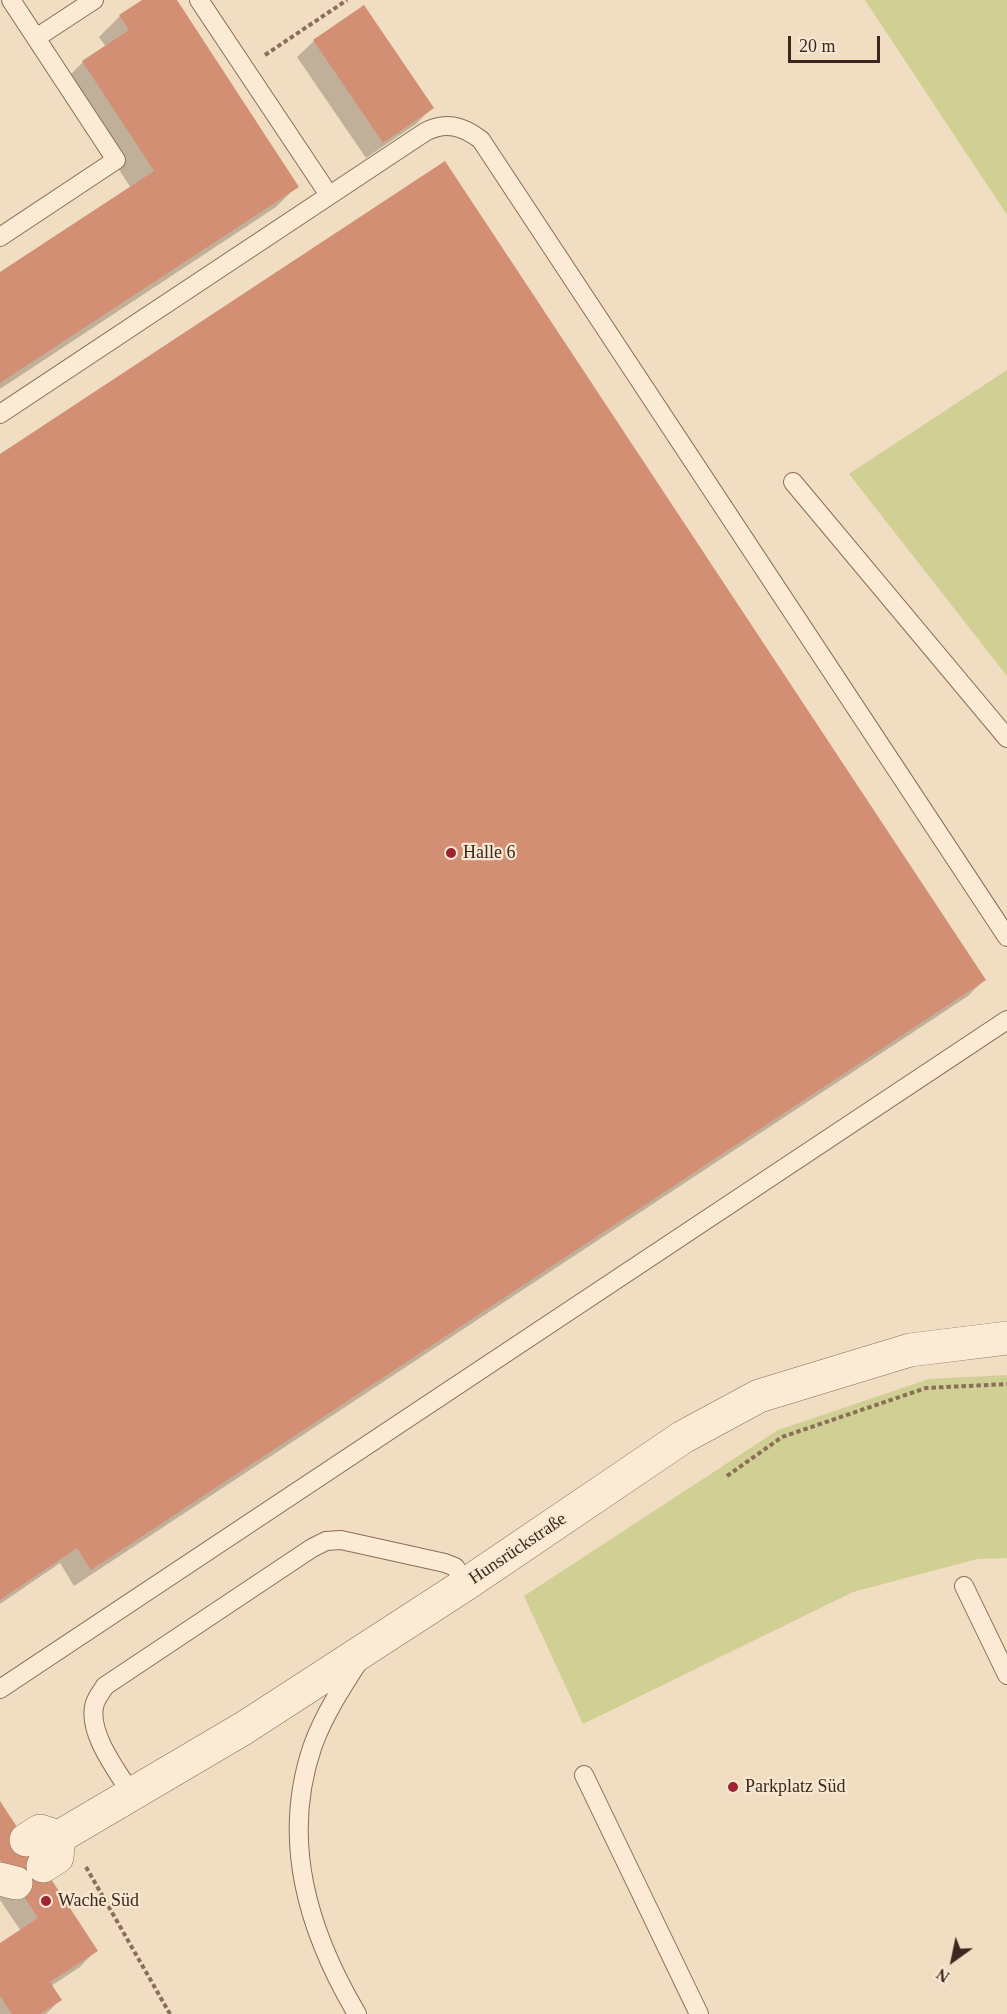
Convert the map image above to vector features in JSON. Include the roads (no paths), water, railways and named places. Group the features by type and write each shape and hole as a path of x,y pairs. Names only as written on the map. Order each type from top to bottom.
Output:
{"street":[{"name":"Hunsrückstraße","path":"21,1867 57,1857 63,1834 244,1728 466,1584 683,1437 759,1396 910,1350 1007,1338"}],"lane":[{"path":"0,237 116,160 11,0"},
{"path":"36,38 94,0"},
{"path":"199,0 329,195"},
{"path":"0,414 435,126 447,125 471,132 481,140 1007,937"},
{"path":"793,482 1007,738"},
{"path":"0,1689 1007,1020"},
{"path":"131,1793 104,1751 95,1726 95,1703 105,1686 312,1548 326,1541 341,1540 445,1563 455,1567 466,1584"},
{"path":"964,1586 1007,1675"},
{"path":"357,2014 338,1981 312,1921 302,1872 298,1823 302,1785 314,1744 341,1689 366,1649"},
{"path":"584,1775 699,2014"}],"place":[{"name":"Halle 6","path":"451,853"},
{"name":"Parkplatz Süd","path":"733,1787"},
{"name":"Wache Süd","path":"46,1901"}]}
